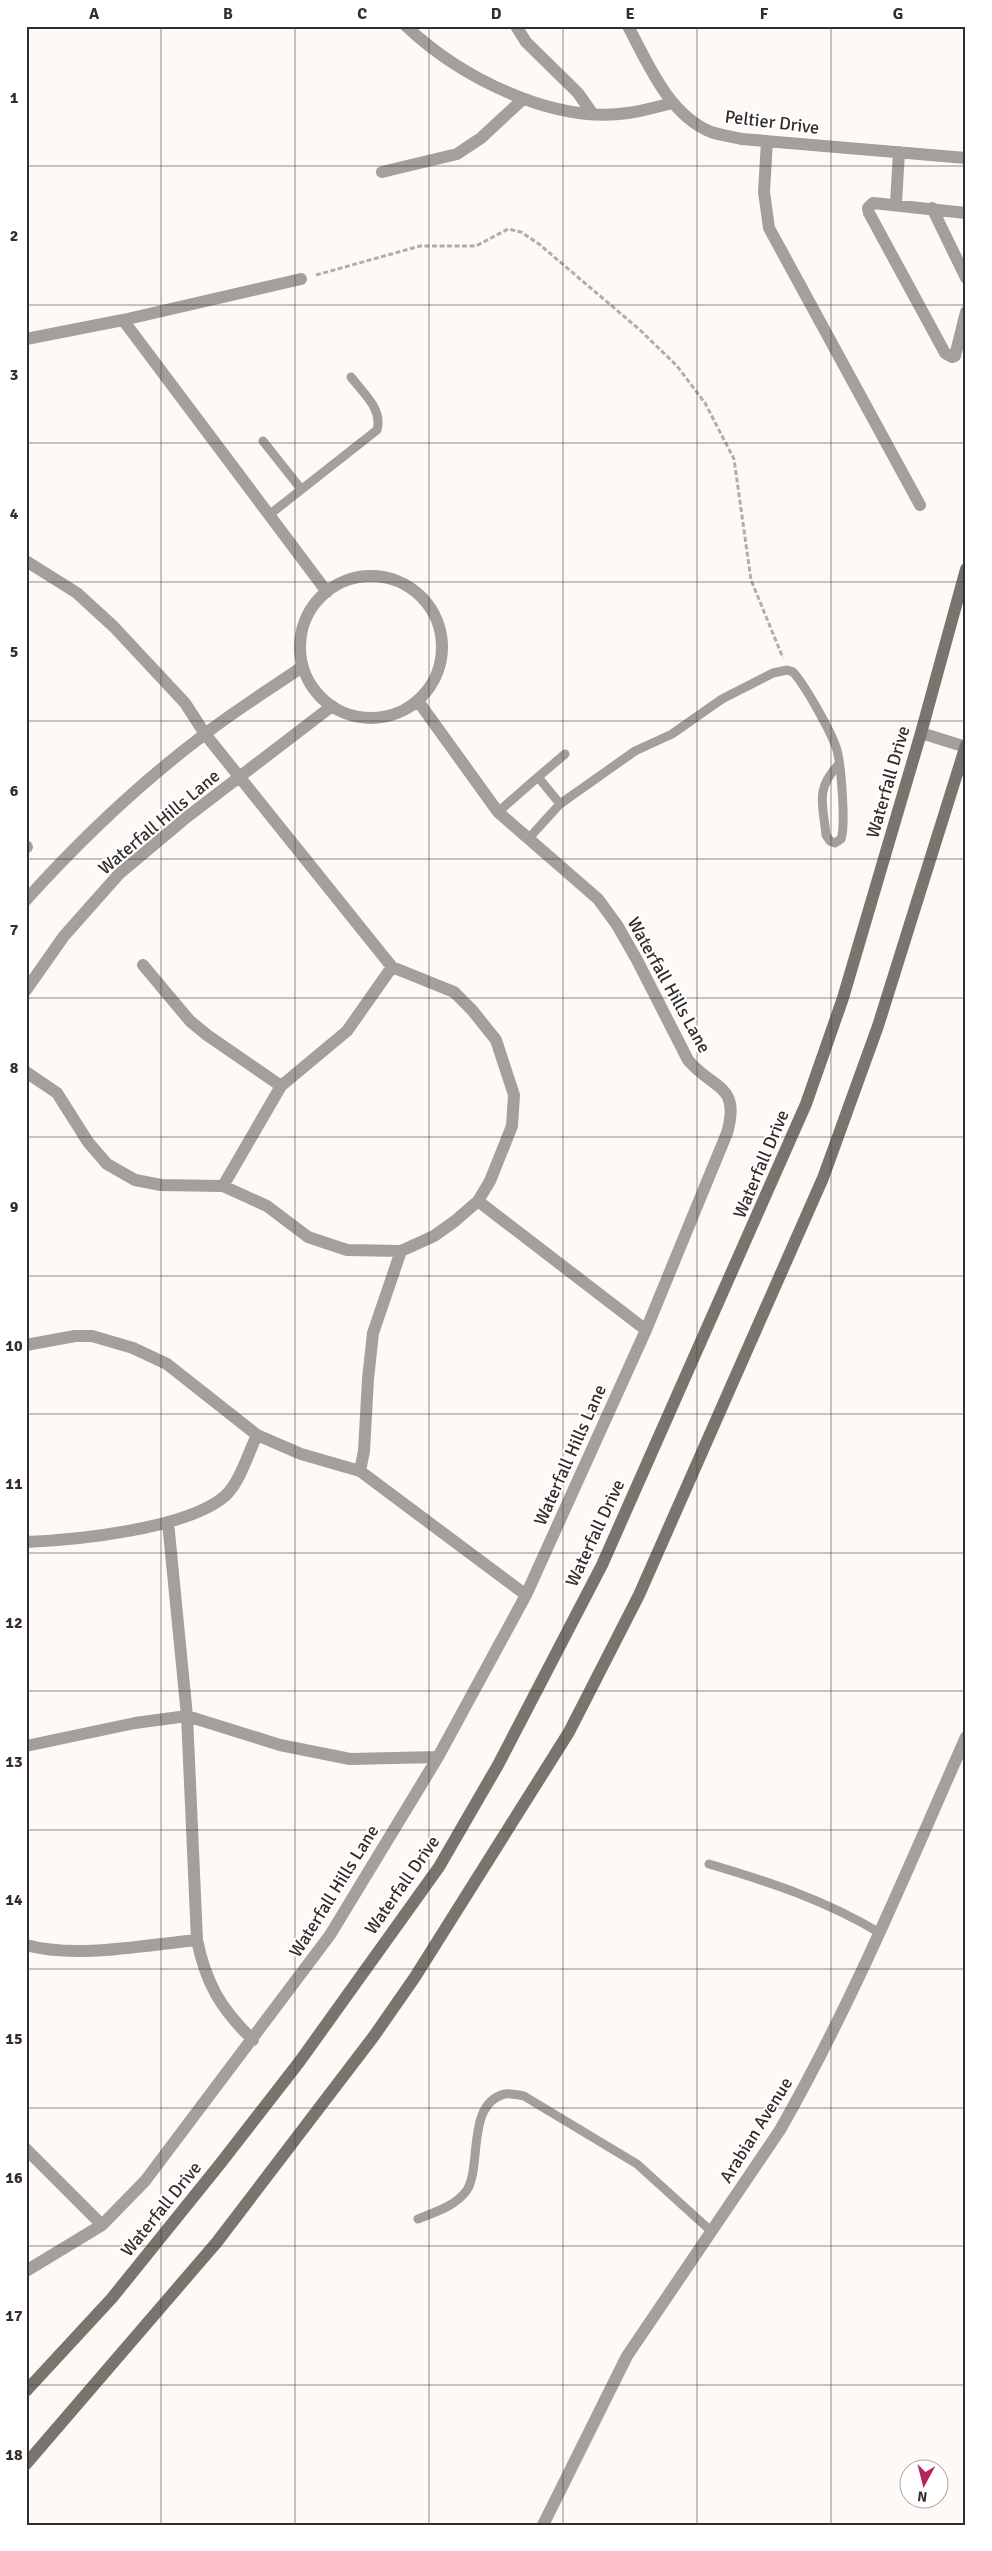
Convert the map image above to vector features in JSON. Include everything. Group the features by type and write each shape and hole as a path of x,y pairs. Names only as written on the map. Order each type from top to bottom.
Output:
{"main road":[{"name":"Waterfall Drive","path":"26,2391 112,2298 300,2061 439,1867 498,1765 602,1565 806,1104 842,998 921,734 966,569"},
{"path":"26,2464 217,2242 374,2036 420,1969 569,1732 639,1595 823,1178 878,1026 966,746"}],"street":[{"path":"406,26 446,59 478,79 532,104 592,113 627,113 674,103"},
{"path":"516,26 526,42 578,93 592,113"},
{"name":"Peltier Drive","path":"628,26 660,84 674,103 695,122 711,131 742,139 966,158"},
{"path":"382,172 457,154 480,138 522,99"},
{"path":"767,141 764,192 769,228 920,505"},
{"path":"896,203 899,152"},
{"path":"966,213 896,203 873,203 868,208 868,213 945,353 952,356 955,356 966,312"},
{"path":"932,208 966,278"},
{"path":"26,338 123,320 301,279"},
{"path":"123,320 327,592"},
{"name":"Waterfall Hills Lane","path":"26,561 77,593 114,628 185,703 204,734 241,777 392,966 454,992 472,1010 496,1040 508,1073 514,1095 512,1126 501,1158 478,1201 456,1221 434,1236 401,1251 347,1250 330,1246 308,1237 267,1206 222,1186 161,1185 135,1180 107,1164 88,1142 65,1102 57,1093 26,1072"},
{"path":"366,575 391,578 414,590 431,608 441,632 442,657 434,681 418,701 402,711 385,717 366,718 348,714 332,706 313,689 302,667 299,642 306,617 320,596 341,582 366,575"},
{"name":"Waterfall Hills Lane","path":"26,900 60,862 114,809 204,734 302,667"},
{"name":"Waterfall Hills Lane","path":"26,2271 102,2225 145,2181 253,2040 330,1935 438,1757 526,1595 646,1330 727,1133 732,1116 731,1102 724,1090 697,1072 688,1060 617,925 598,900 498,812 418,701"},
{"name":"Waterfall Hills Lane","path":"26,990 64,936 119,874 187,817 332,706"},
{"path":"921,734 966,746"},
{"path":"143,965 190,1021 207,1036 281,1086"},
{"path":"222,1186 281,1086 348,1031 392,966"},
{"path":"478,1201 646,1330"},
{"path":"360,1471 373,1333 401,1251"},
{"path":"26,1345 75,1336 92,1336 134,1348 168,1364 257,1435 301,1454 360,1471 526,1595"},
{"path":"26,1542 62,1541 168,1522 203,1508 224,1497 231,1489 257,1435"},
{"path":"168,1522 188,1716 197,1940 202,1964 216,1997 234,2021 253,2040"},
{"path":"26,1746 135,1723 188,1716 280,1745 350,1759 438,1757"},
{"name":"Arabian Avenue","path":"543,2525 617,2373 780,2130 801,2094 880,1933 966,1737"},
{"path":"26,1945 56,1952 69,1952 197,1940"},
{"path":"26,2149 102,2225"}],"lane":[{"path":"269,515 377,430 380,422 378,411 351,377"},
{"path":"263,441 301,489"},
{"path":"528,838 560,804 635,751 672,734 722,699 773,673 787,670 793,672 802,682 837,750 844,826 841,839 836,843 830,841 826,835 822,790 827,778 838,765"},
{"path":"498,812 565,754"},
{"path":"538,778 560,804"},
{"path":"710,1864 780,1885 848,1914 880,1933"},
{"path":"418,2219 455,2202 467,2189 472,2178 478,2127 492,2100 505,2094 524,2096 637,2164 712,2230"}],"path":[{"path":"301,279 420,246 476,246 508,229 521,232 538,244 640,330 677,366 705,404 734,459 751,580 779,642 787,670"}]}
